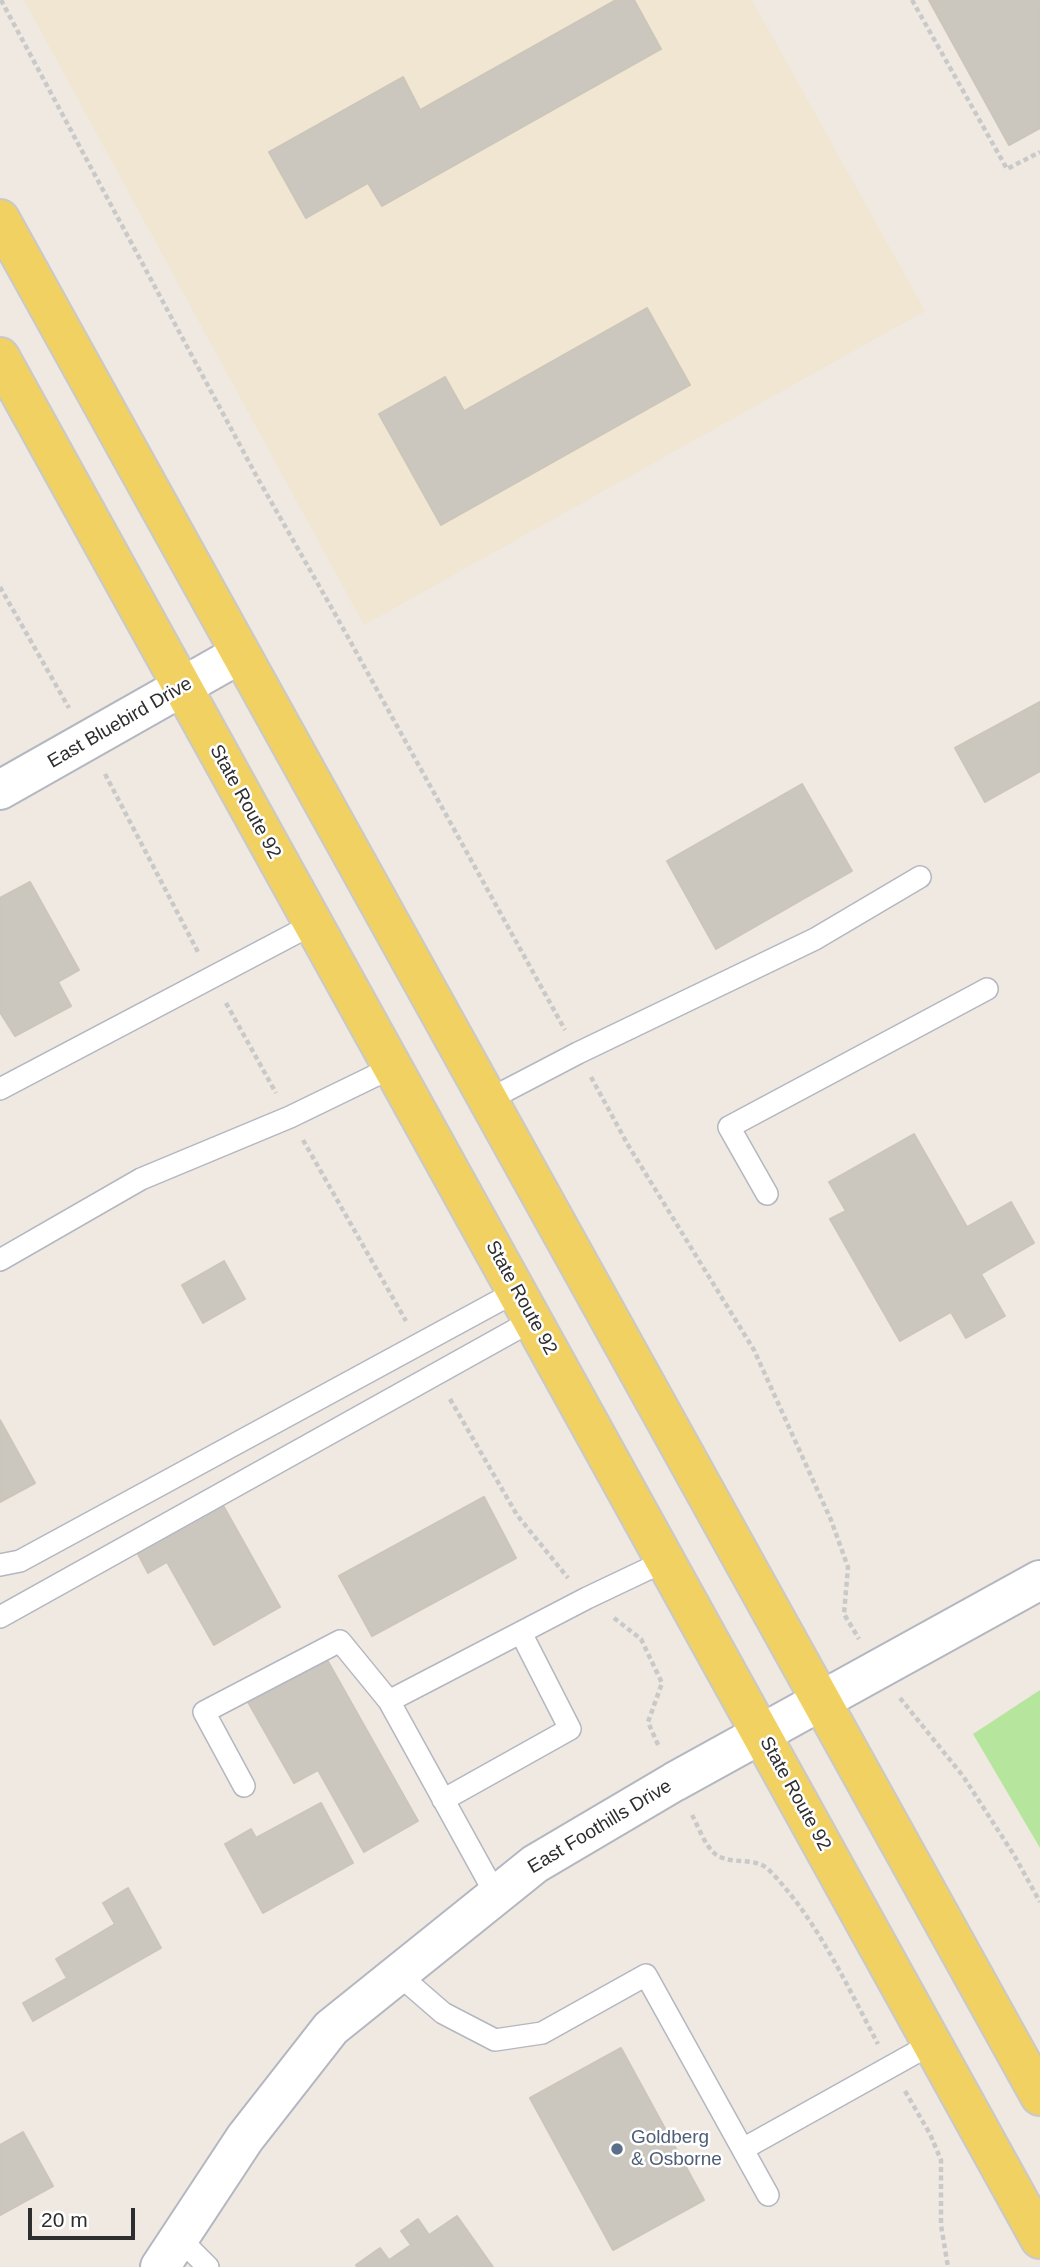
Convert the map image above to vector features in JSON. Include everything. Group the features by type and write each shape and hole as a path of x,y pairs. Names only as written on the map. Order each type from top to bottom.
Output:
{"main road":[{"path":"0,219 1040,2096"},
{"name":"State Route 92","path":"0,357 1040,2239"}],"street":[{"name":"East Bluebird Drive","path":"0,790 240,654"},
{"name":"East Foothills Drive","path":"169,2252 245,2138 331,2028 535,1864 674,1782 1040,1580"}],"lane":[{"path":"488,1100 578,1053 815,939 920,877"},
{"path":"0,1089 313,924"},
{"path":"767,1194 729,1127 987,989"},
{"path":"0,1260 141,1179 290,1117 393,1067"},
{"path":"0,1565 20,1561 419,1344 525,1305"},
{"path":"0,1617 436,1373 525,1305"},
{"path":"389,1701 587,1598 667,1560"},
{"path":"443,1800 570,1729 521,1633"},
{"path":"244,1786 204,1713 340,1640 389,1701 496,1895"},
{"path":"398,1974 443,2013 495,2040 542,2033 646,1975 768,2195"},
{"path":"743,2149 933,2043"},
{"path":"169,2252 208,2267"}],"path":[{"path":"1,0 257,478 628,1145 754,1349 831,1520 848,1567 844,1614 878,1670 963,1776 1014,1855 1040,1902"},
{"path":"912,0 1007,169 1040,152"},
{"path":"0,587 89,741 211,976 419,1344"},
{"path":"436,1373 517,1515 555,1565 603,1612 622,1622 641,1639 662,1683 648,1722 674,1782 712,1852 722,1858 747,1860 766,1866 797,1901 812,1924 930,2134 941,2160 941,2225 948,2267"}],"shaded area":[{"path":"24,0 752,0 925,311 364,625"}],"green space":[{"path":"1040,1690 1040,1848 973,1734"}],"building":[{"path":"616,0 634,0 661,49 382,206 368,183 306,218 269,152 403,77 420,110"},
{"path":"929,0 1040,0 1040,128 1009,145"},
{"path":"647,308 690,385 441,525 379,414 445,377 464,411"},
{"path":"1040,702 1040,771 985,802 955,748"},
{"path":"802,784 852,871 716,949 667,861"},
{"path":"30,882 79,970 58,982 71,1006 15,1036 0,1012 0,898"},
{"path":"914,1134 967,1227 1011,1202 1034,1243 981,1274 1005,1316 966,1338 951,1312 900,1341 830,1219 846,1211 829,1182"},
{"path":"224,1261 245,1299 203,1323 182,1285"},
{"path":"0,1420 35,1483 0,1502"},
{"path":"484,1497 516,1558 372,1636 339,1576"},
{"path":"220,1500 280,1607 214,1645 167,1562 148,1573 135,1548"},
{"path":"326,1658 418,1821 364,1852 318,1770 294,1783 248,1702"},
{"path":"321,1803 353,1863 263,1913 225,1844 251,1829 256,1838"},
{"path":"128,1888 161,1948 33,2021 23,2003 67,1978 56,1959 115,1924 103,1903"},
{"name":"Goldberg & Osborne","path":"621,2048 704,2200 613,2250 530,2098"},
{"path":"23,2132 53,2186 0,2215 0,2145"},
{"path":"457,2216 493,2267 356,2265 380,2248 389,2260 411,2245 401,2231 418,2219 429,2235"}],"place":[{"name":"Goldberg & Osborne","path":"617,2149"}]}
